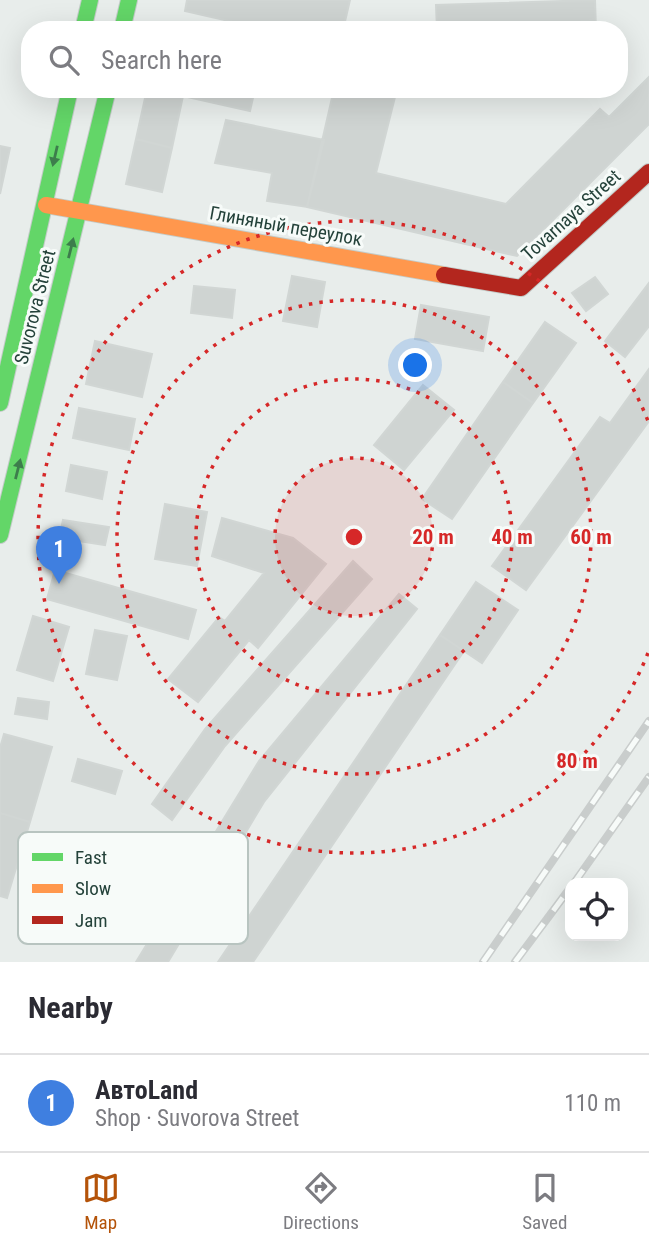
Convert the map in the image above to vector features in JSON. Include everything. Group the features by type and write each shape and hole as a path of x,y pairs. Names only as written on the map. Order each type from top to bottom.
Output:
{"main road":[{"path":"85,21 90,0"},
{"path":"124,21 129,0"},
{"name":"Suvorova Street","path":"0,403 68,98"},
{"name":"Suvorova Street","path":"0,535 106,98"},
{"name":"Tovarnaya Street","path":"521,288 649,173"},
{"name":"Глиняный переулок","path":"44,205 521,288"}],"building":[{"path":"187,0 350,0 345,21 229,21 185,11"},
{"path":"595,0 596,21 437,21 436,5"},
{"path":"649,77 649,124 517,256 307,207 332,98 395,98 376,173 506,204 600,109 609,117"},
{"path":"145,98 183,98 172,148 136,139"},
{"path":"192,98 253,98 250,111"},
{"path":"226,120 324,140 307,207 267,201 272,173 215,163"},
{"path":"136,139 172,148 162,192 126,184"},
{"path":"0,146 10,148 0,194"},
{"path":"292,276 325,282 317,327 283,321"},
{"path":"595,277 608,294 586,311 572,293"},
{"path":"649,283 649,326 625,357 605,341"},
{"path":"194,286 235,290 232,318 191,313"},
{"path":"421,305 489,317 483,351 415,339"},
{"path":"545,322 576,343 533,403 503,382"},
{"path":"95,341 152,354 142,397 86,384"},
{"path":"649,369 649,421 526,590 492,566 600,417 610,423"},
{"path":"503,382 533,403 452,519 422,499"},
{"path":"423,385 454,410 404,470 374,445"},
{"path":"79,408 135,419 129,450 73,438"},
{"path":"71,465 107,472 102,499 66,491"},
{"path":"165,504 207,512 197,566 155,559"},
{"path":"222,518 293,538 326,564 258,648 249,640 198,702 168,679 219,617 225,621 264,573 212,556"},
{"path":"63,520 109,527 105,545 59,538"},
{"path":"353,561 372,579 225,746 172,820 152,804 205,729"},
{"path":"55,570 196,610 188,639 47,599"},
{"path":"476,582 518,610 482,663 440,635"},
{"path":"399,594 417,609 264,802 246,832 216,832 259,761"},
{"path":"33,616 69,627 53,681 17,670"},
{"path":"95,630 127,636 117,680 86,674"},
{"path":"440,635 464,651 253,962 218,962 230,944 248,944 248,918"},
{"path":"18,698 49,702 47,719 15,714"},
{"path":"4,734 52,747 30,822 0,813 0,748"},
{"path":"78,759 122,771 115,794 72,781"},
{"path":"0,813 30,822 27,832 18,832 18,862 7,898 0,896"},
{"path":"147,944 179,944 168,962 136,962"}],"railway":[{"path":"483,962 649,721"},
{"path":"578,878 649,777"},
{"path":"515,962 565,895"}],"traffic: fast":[{"path":"85,21 90,0"},
{"path":"124,21 129,0"},
{"path":"0,403 68,98"},
{"path":"0,535 106,98"}],"traffic: slow":[{"path":"46,205 444,275"}],"traffic: jam":[{"path":"444,275 521,288 649,172"}],"place":[{"name":"АвтоLand","path":"59,584"}]}
